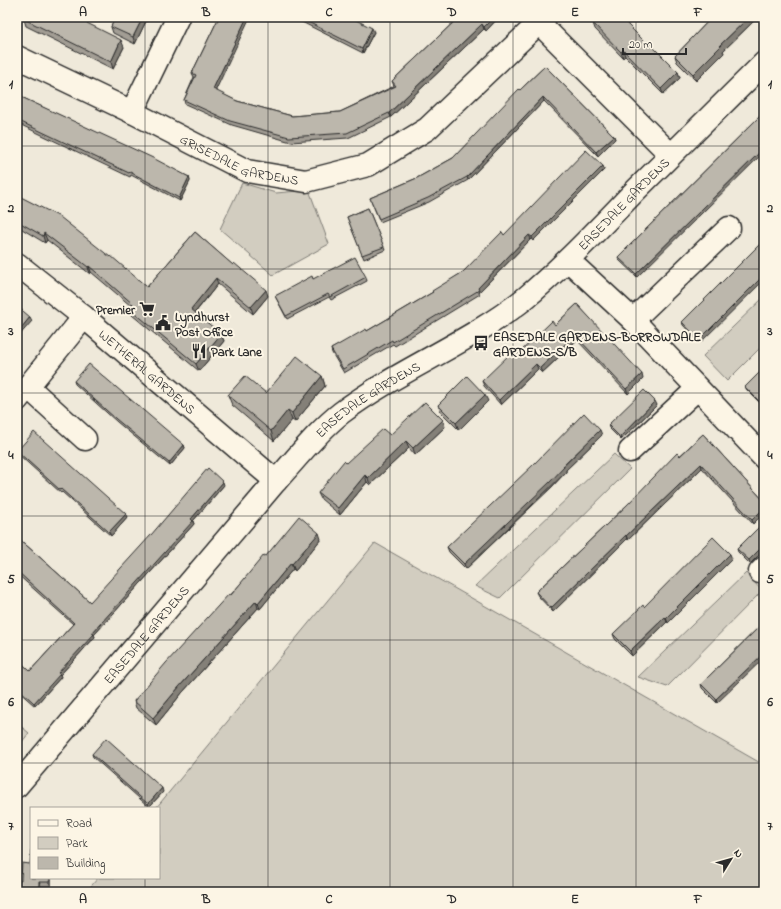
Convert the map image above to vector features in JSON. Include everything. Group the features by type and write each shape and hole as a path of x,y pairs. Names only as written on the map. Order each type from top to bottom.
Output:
{"street":[{"path":"132,112 178,17"},
{"path":"542,20 671,155"},
{"name":"GRISEDALE GARDENS","path":"17,57 132,112 247,171 306,181 368,165 427,129 542,20"},
{"name":"EASEDALE GARDENS","path":"17,786 276,481 314,439 340,414 376,390 482,328 522,300 568,260 764,63"},
{"path":"633,320 729,228"},
{"path":"568,260 633,320 697,389 762,451"},
{"name":"WETHERAL GARDENS","path":"17,264 84,317 276,481"},
{"path":"84,317 22,394 85,439"},
{"path":"630,451 697,389"}],"green space":[{"path":"242,183 276,193 309,190 329,244 273,275 220,229"},
{"path":"764,297 764,344 727,381 703,356"},
{"path":"614,454 630,469 500,598 475,586"},
{"path":"375,543 764,765 764,892 86,892 97,879 160,879 160,807 157,807"},
{"path":"746,573 762,591 667,687 638,677"},
{"path":"17,723 29,733 17,748"}],"building":[{"path":"25,17 75,17 121,40 111,62 24,19"},
{"path":"115,17 143,17 133,37 111,27"},
{"path":"219,17 247,17 213,89 237,101 292,116 340,112 396,86 392,81 459,17 494,17 484,27 482,24 389,113 347,133 289,137 230,121 184,100 196,75 192,73"},
{"path":"298,17 350,17 372,28 362,49"},
{"path":"600,17 628,17 624,21 678,72 661,89 623,50 621,52 593,23"},
{"path":"712,17 749,17 693,74 675,56"},
{"path":"545,66 614,136 596,152 543,97 467,177 428,198 379,219 370,198 417,178 453,158 519,89 520,90"},
{"path":"17,95 153,158 189,177 179,198 130,172 129,173 17,120"},
{"path":"764,112 764,148 636,274 618,257"},
{"path":"586,150 603,166 532,237 529,235 478,288 479,290 393,342 392,340 343,369 331,349 366,329 367,331 433,292 432,291 463,272 502,232 504,235"},
{"path":"17,195 60,217 110,257 111,256 147,287 195,232 233,265 234,263 266,290 251,307 216,278 191,309 221,334 196,364 129,308 133,304 89,266 88,267 44,233 43,236 17,221"},
{"path":"368,208 384,247 362,255 347,217"},
{"path":"764,240 764,275 699,340 682,322"},
{"path":"355,257 366,277 330,297 328,294 286,316 275,296 312,276 313,279"},
{"path":"577,304 642,374 626,389 575,335 540,368 536,364 499,400 482,381 511,353 515,357 552,321 555,325"},
{"path":"17,306 30,317 17,333"},
{"path":"297,356 322,376 292,413 288,410 271,431 228,395 245,376 266,393"},
{"path":"89,364 184,445 169,463 116,419 74,381"},
{"path":"764,368 764,403 762,404 745,387"},
{"path":"467,376 485,395 456,423 438,405"},
{"path":"644,390 655,401 620,437 608,425"},
{"path":"425,402 443,420 413,448 406,441 368,478 365,475 338,508 318,493 344,461 346,463 383,429 390,435"},
{"path":"584,413 600,430 563,466 564,467 550,482 464,564 447,547 533,465"},
{"path":"34,432 126,514 109,532 17,451"},
{"path":"703,434 764,501 764,508 752,520 701,464 551,608 536,592 627,505 677,453 680,456"},
{"path":"208,468 223,482 191,519 193,521 92,633 94,634 58,673 60,674 34,703 17,687 17,659 30,671 74,623 17,571 17,537 90,602 151,535"},
{"path":"299,516 319,533 292,564 291,563 258,603 256,601 153,718 134,701 166,663 229,594 231,595 264,555 266,556"},
{"path":"764,522 764,545 749,560 737,549"},
{"path":"713,537 730,554 666,618 665,617 630,651 613,634 643,605 644,607"},
{"path":"764,622 764,653 716,699 701,684"},
{"path":"106,738 162,788 148,804 92,754"},
{"path":"22,863 30,864 30,879 50,879 49,882 39,882 39,892 17,892 17,880 21,881"}],"place":[{"name":"Premier","path":"147,309"},
{"name":"Lyndhurst Post Office","path":"163,323"},
{"name":"EASEDALE GARDENS-BORROWDALE GARDENS-S/B","path":"481,343"},
{"name":"Park Lane","path":"199,351"}]}
